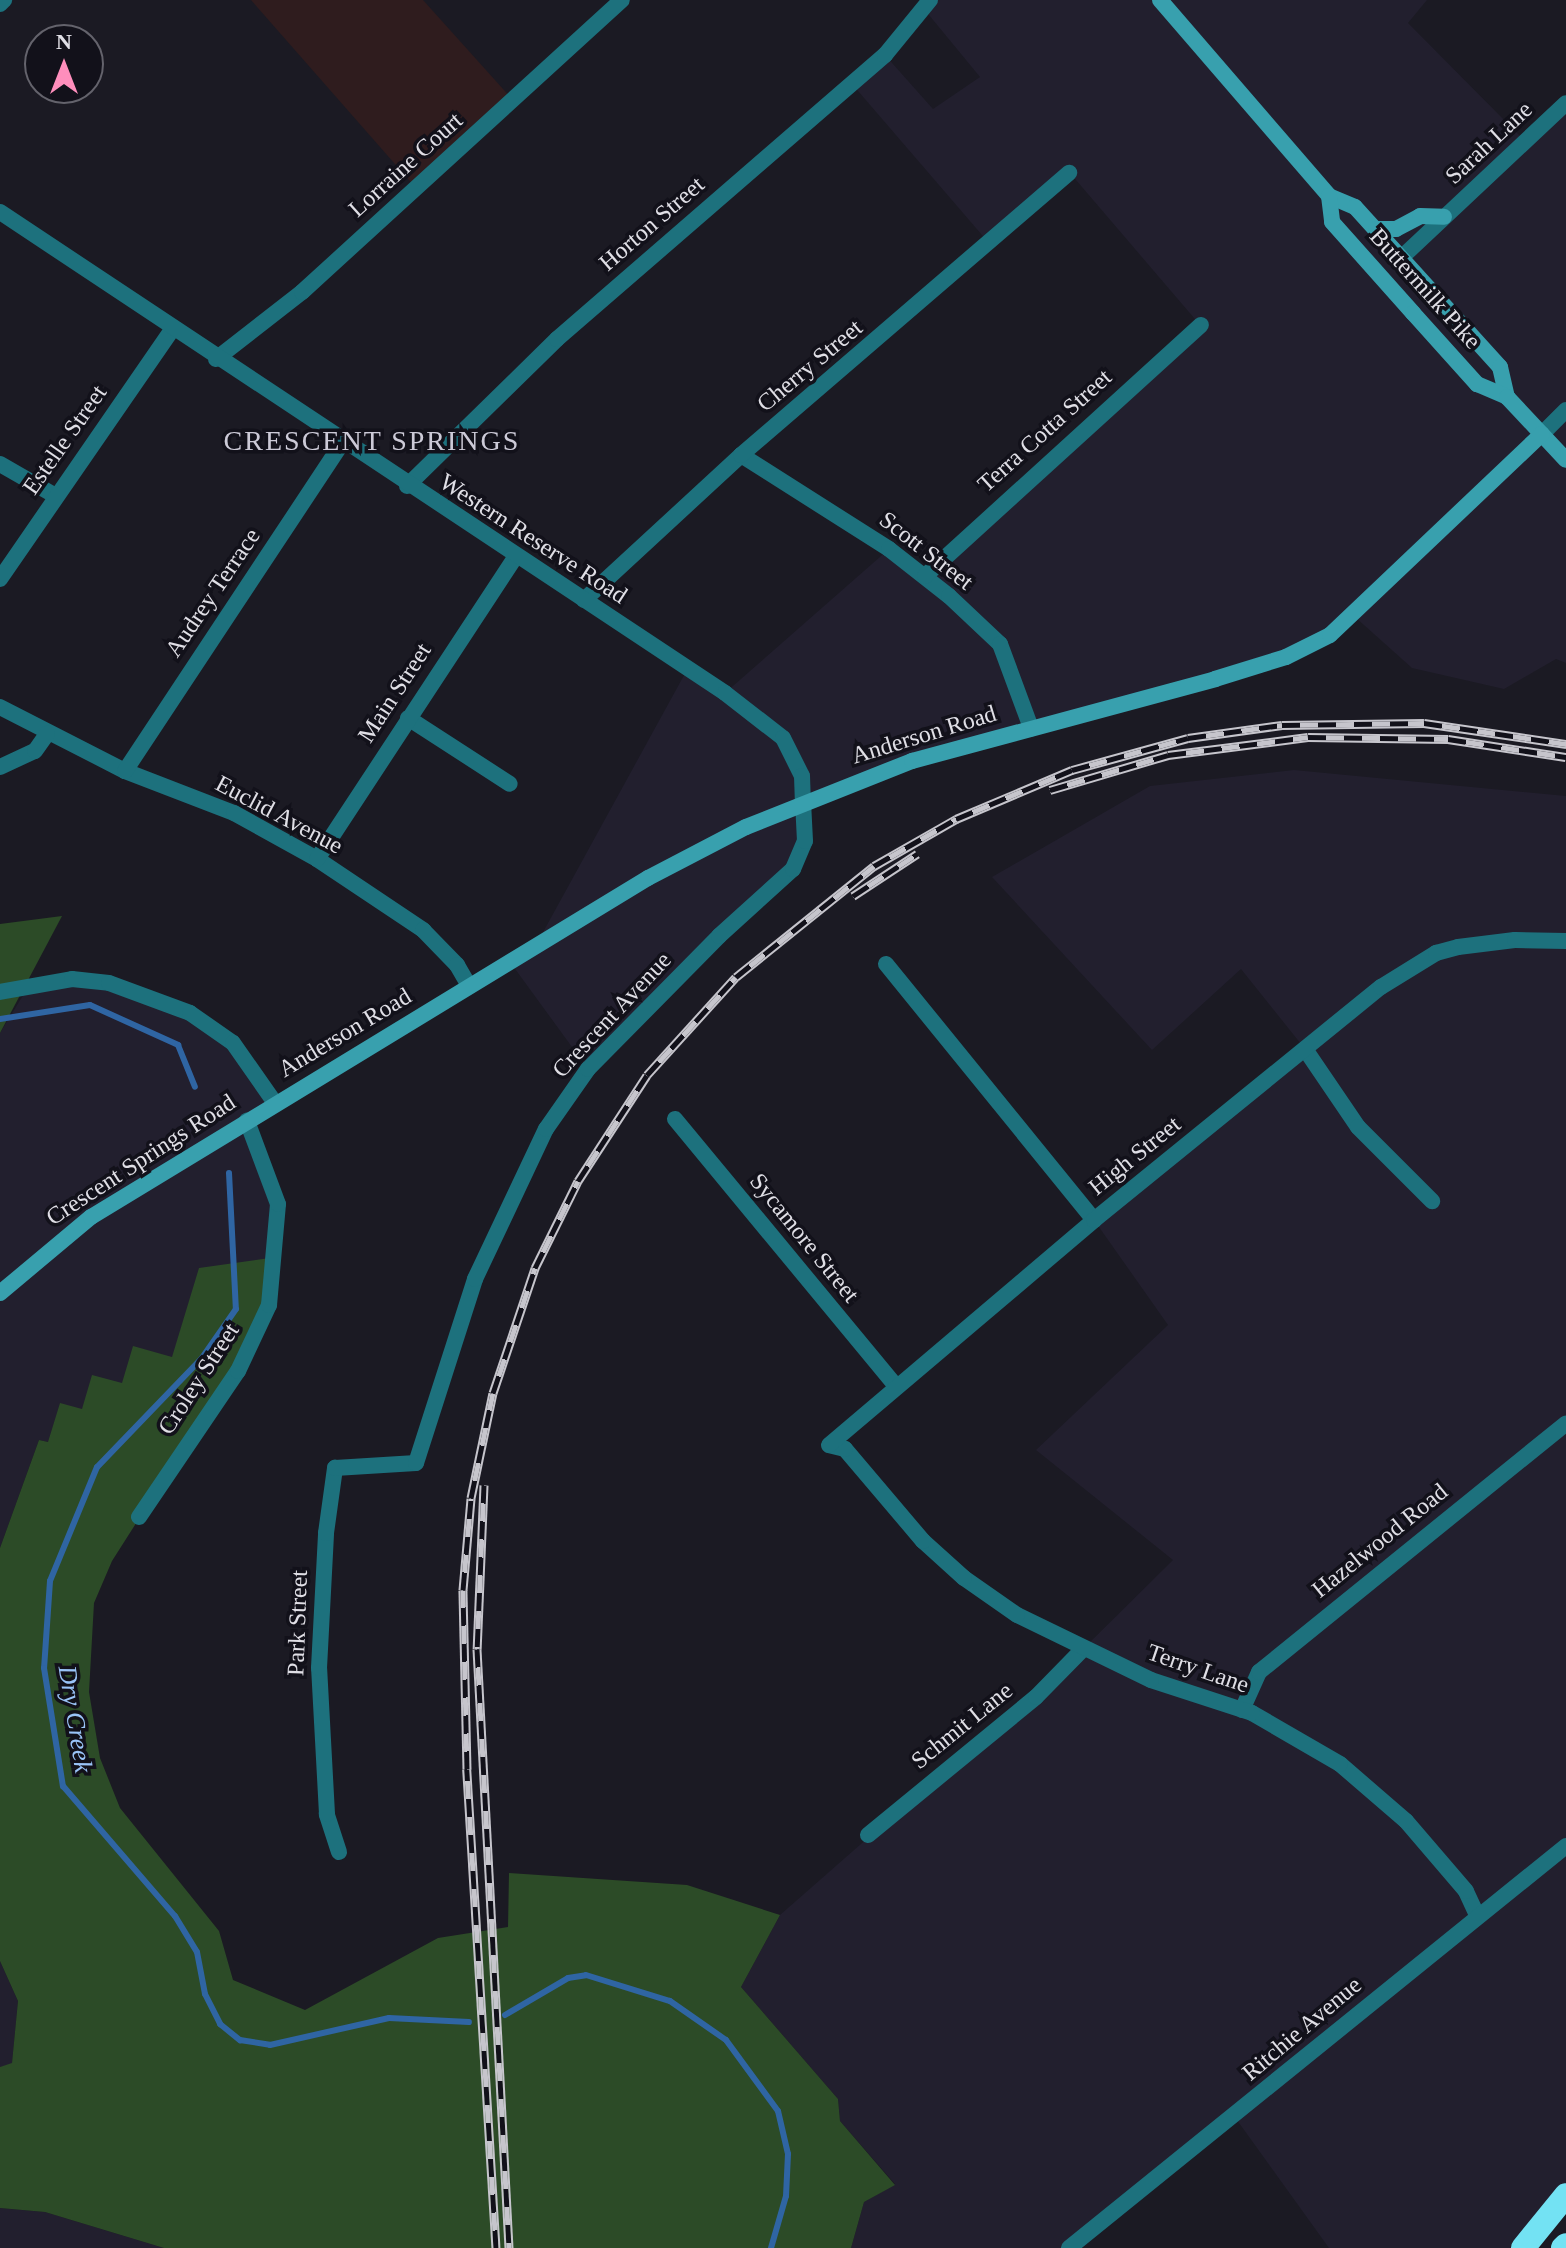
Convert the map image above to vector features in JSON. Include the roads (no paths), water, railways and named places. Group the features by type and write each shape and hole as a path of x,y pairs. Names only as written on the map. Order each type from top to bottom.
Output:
{"highway":[{"path":"1523,2248 1566,2195"}],"main road":[{"name":"Buttermilk Pike","path":"1160,0 1329,196 1355,207 1500,367 1507,397"},
{"name":"Buttermilk Pike","path":"1329,196 1332,222 1413,313 1477,384 1507,397 1566,460"},
{"path":"1376,229 1396,229 1420,216 1444,217"},
{"name":"Anderson Road","path":"275,1103 648,878 803,801 912,761 1286,657 1330,635 1355,617 1542,434"},
{"name":"Crescent Springs Road","path":"0,1293 80,1224 275,1103"}],"street":[{"name":"Lorraine Court","path":"216,359 302,292 622,0"},
{"name":"Horton Street","path":"407,486 557,339 885,55 930,0"},
{"name":"Sarah Lane","path":"1401,258 1566,103"},
{"name":"Cherry Street","path":"584,600 741,455 1069,173"},
{"name":"Western Reserve Road","path":"0,212 172,330 773,728 802,776 803,801"},
{"name":"Terra Cotta Street","path":"925,576 1201,325"},
{"name":"Estelle Street","path":"0,579 54,495 172,330"},
{"name":"Anderson Road","path":"1542,434 1566,410"},
{"name":"Audrey Terrace","path":"125,771 342,443"},
{"name":"Scott Street","path":"741,455 925,576 1000,644 1031,728"},
{"path":"0,464 54,495"},
{"name":"Main Street","path":"317,859 516,556"},
{"name":"Euclid Avenue","path":"0,707 47,734 125,771 234,813 317,859 423,930 457,965 469,986"},
{"path":"408,718 510,784"},
{"path":"0,767 35,751 47,734"},
{"name":"Crescent Avenue","path":"410,1465 416,1463 423,1444 475,1279 546,1129 588,1069 719,936 793,869 805,841 803,801"},
{"name":"High Street","path":"883,1492 845,1449 829,1445 1094,1220 1381,987 1436,953 1486,941 1566,941"},
{"path":"886,964 1094,1220"},
{"path":"0,992 30,984 84,980 109,983 190,1013 233,1043 275,1103"},
{"path":"1305,1049 1358,1127 1432,1201"},
{"name":"Sycamore Street","path":"675,1119 896,1386"},
{"name":"Croley Street","path":"139,1517 238,1371 269,1305 278,1204 247,1121"},
{"name":"Hazelwood Road","path":"1242,1710 1252,1681 1270,1663 1566,1423"},
{"name":"Park Street","path":"339,1852 327,1814 319,1668 326,1533 335,1468 410,1465"},
{"name":"Terry Lane","path":"883,1492 923,1541 964,1578 1082,1650 1242,1710 1340,1764 1384,1801 1466,1891 1477,1915"},
{"name":"Schmit Lane","path":"868,1835 1036,1697 1082,1650"},
{"name":"Ritchie Avenue","path":"1069,2248 1566,1846"}],"waterway":[{"name":"Dry Creek","path":"0,1019 90,1005 178,1045 195,1087"},
{"name":"Dry Creek","path":"229,1173 236,1309 202,1358 97,1467 50,1581 44,1668 63,1786 175,1916 197,1952 205,1994 220,2024 240,2040 270,2045 389,2018 469,2022"},
{"name":"Dry Creek","path":"505,2015 568,1978 586,1975 670,2001 726,2040 778,2111 788,2154 786,2196 771,2248"}],"railway":[{"path":"496,2248 467,1769 463,1590 471,1498 493,1393 535,1268 578,1181 647,1075 736,977 874,866 956,819 1072,770 1188,738 1282,725 1424,723 1566,744"},
{"path":"1050,790 1168,755 1308,737 1448,739 1566,757"},
{"path":"853,896 917,854"},
{"path":"484,1485 477,1649 509,2248"}],"district":[{"name":"CRESCENT SPRINGS","path":"372,441"}]}
